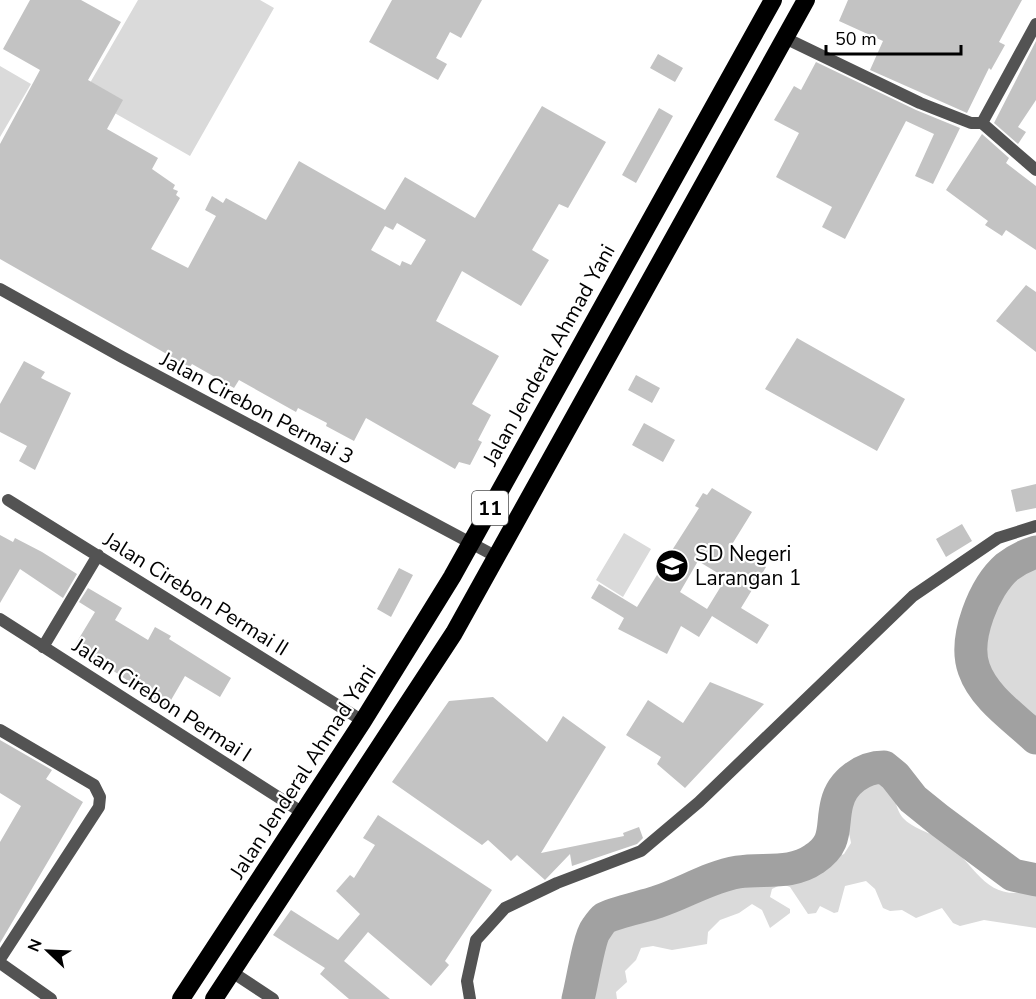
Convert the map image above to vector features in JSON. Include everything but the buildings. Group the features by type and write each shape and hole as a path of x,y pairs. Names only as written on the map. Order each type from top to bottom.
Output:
{"highway":[{"name":"Jalan Jenderal Ahmad Yani","path":"181,999 363,721 470,545 773,0"},
{"name":"11","path":"214,999 405,711 497,557 806,0"}],"street":[{"path":"982,123 1036,24"},
{"path":"785,38 920,103 971,123 982,123 1036,170"},
{"name":"Jalan Cirebon Permai 3","path":"0,289 470,545 497,557"},
{"name":"Jalan Cirebon Permai II","path":"8,500 363,721"},
{"path":"470,999 467,981 476,940 505,908 557,883 641,851 699,802 913,596 998,538 1036,526"},
{"path":"43,647 98,555"},
{"name":"Jalan Cirebon Permai I","path":"0,620 303,813"},
{"path":"0,730 94,785 100,797 99,807 0,961 51,999"},
{"path":"232,972 273,999"}],"shaded area":[{"path":"138,0 260,0 274,8 190,156 83,95"},
{"path":"0,66 31,84 0,137"},
{"path":"624,533 651,549 623,597 596,580"},
{"path":"1036,561 1036,727 990,682 986,668 986,651 989,633 1003,596 1012,580 1024,568"},
{"path":"877,773 887,774 903,818 911,825 953,848 992,887 1004,892 1018,893 1036,890 1036,928 984,920 960,926 953,923 942,908 916,918 902,910 890,911 883,908 875,889 866,881 845,886 838,912 834,913 820,906 816,913 808,914 790,887 782,884 772,889 770,897 790,909 790,913 770,928 762,910 752,904 739,913 720,920 708,932 707,944 672,950 653,946 641,948 636,960 625,971 627,982 616,992 617,999 585,999 599,942 606,928 616,920 671,906 707,885 792,878 844,854 851,843 844,819 846,805 859,786"}],"waterway":[{"path":"1036,552 1007,567 991,587 978,614 971,643 974,669 985,689 1001,707 1036,738"},
{"path":"578,999 593,934 605,918 652,904 727,874 787,869 814,859 822,853 831,840 840,795 854,777 868,770 884,767 895,776 913,799 939,820 1013,875 1036,880"}],"place":[{"name":"SD Negeri Larangan 1","path":"672,566"}]}
